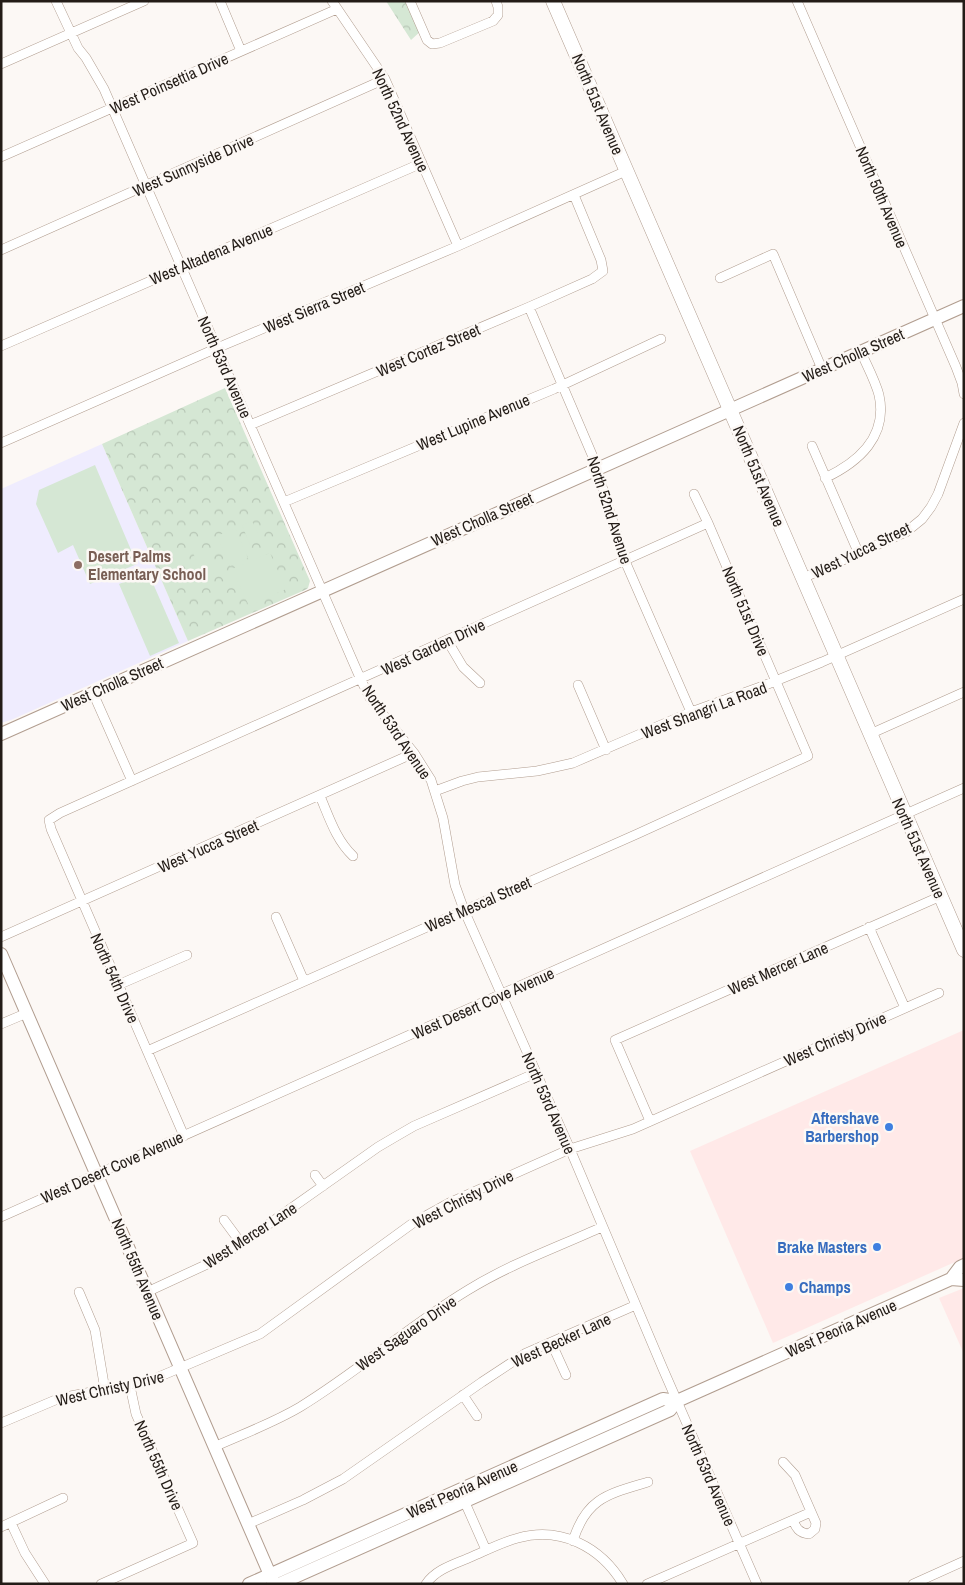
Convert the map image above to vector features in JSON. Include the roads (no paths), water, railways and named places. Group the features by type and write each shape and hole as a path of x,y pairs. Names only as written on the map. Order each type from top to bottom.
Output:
{"main road":[{"name":"North 51st Avenue","path":"555,2 626,171 964,950"}],"street":[{"name":"North 53rd Avenue","path":"56,1 70,34 99,81 112,108 361,680 370,698 414,753 431,780 444,818 455,884 464,910 570,1149 757,1584"},
{"path":"1,64 144,1"},
{"path":"220,1 242,51"},
{"path":"410,1 427,40 432,44 440,44 493,21 498,15 496,1"},
{"name":"North 50th Avenue","path":"797,1 935,319 962,383 964,394"},
{"name":"West Poinsettia Drive","path":"1,157 242,51 335,5"},
{"name":"North 52nd Avenue","path":"335,5 385,79 458,246"},
{"name":"West Sunnyside Drive","path":"1,250 385,79"},
{"name":"West Altadena Avenue","path":"1,346 422,163"},
{"name":"West Sierra Street","path":"1,443 217,348 458,246 626,171"},
{"name":"West Cortez Street","path":"250,425 592,279 603,271 601,260 574,195"},
{"path":"720,278 773,254 822,369"},
{"name":"West Cholla Street","path":"1,734 964,306"},
{"name":"North 52nd Avenue","path":"529,307 598,468 625,561 690,712"},
{"name":"West Lupine Avenue","path":"284,502 562,385 661,339"},
{"path":"825,478 842,470 856,460 876,434 881,411 879,395 860,352"},
{"name":"West Yucca Street","path":"803,578 906,532 922,519 932,507 938,494 964,423"},
{"path":"812,446 859,554"},
{"name":"North 51st Drive","path":"694,494 808,756"},
{"name":"West Garden Drive","path":"49,820 60,813 361,680 708,523"},
{"name":"West Shangri La Road","path":"435,791 462,781 574,764 690,712 776,681 964,599"},
{"path":"447,640 463,667 480,684"},
{"path":"578,685 606,750"},
{"path":"870,734 964,692"},
{"path":"93,693 132,781"},
{"name":"West Yucca Street","path":"1,937 414,753"},
{"name":"West Mescal Street","path":"147,1051 646,830 808,756"},
{"name":"West Desert Cove Avenue","path":"1,1217 964,788"},
{"path":"320,796 339,839 353,856"},
{"name":"North 54th Drive","path":"49,820 51,829 82,902 184,1136"},
{"name":"West Mercer Lane","path":"650,1121 615,1040 940,896"},
{"path":"276,917 304,981"},
{"path":"869,927 905,1008"},
{"name":"North 55th Avenue","path":"1,954 272,1579"},
{"path":"118,985 188,955"},
{"name":"West Christy Drive","path":"1,1423 60,1398 149,1381 260,1334 413,1223 451,1202 570,1149 633,1129 939,993"},
{"path":"1,1024 27,1013"},
{"name":"West Mercer Lane","path":"148,1292 214,1261 378,1147 414,1126 536,1073"},
{"path":"316,1175 323,1186"},
{"path":"224,1220 241,1243"},
{"name":"West Saguaro Drive","path":"214,1447 298,1408 483,1281 602,1227"},
{"name":"West Peoria Avenue","path":"249,1584 272,1579 462,1496 670,1410 677,1401 957,1280 960,1267 964,1266"},
{"path":"80,1292 95,1330 106,1390"},
{"name":"West Becker Lane","path":"248,1524 324,1490 385,1451 526,1353 636,1305"},
{"path":"552,1342 566,1375"},
{"name":"North 55th Drive","path":"101,1584 193,1543 136,1414 130,1386"},
{"path":"463,1395 477,1416"},
{"path":"385,1451 391,1459"},
{"path":"783,1462 795,1474 816,1522 815,1529 809,1534 802,1534 796,1528 793,1520"},
{"path":"573,1541 583,1516 602,1498 648,1482"},
{"path":"462,1496 486,1550"},
{"name":"West Peoria Avenue","path":"279,1584 462,1496"},
{"path":"1,1527 63,1498"},
{"path":"647,1584 811,1512"},
{"path":"11,1523 25,1553 45,1584"},
{"path":"426,1584 429,1578 438,1572 519,1537 553,1535 573,1541 599,1554 611,1566 623,1584"},
{"path":"913,1584 964,1561"}],"place":[{"name":"Desert Palms Elementary School","path":"78,565"},
{"name":"Aftershave Barbershop","path":"889,1127"},
{"name":"Brake Masters","path":"877,1247"},
{"name":"Champs","path":"789,1287"}]}
